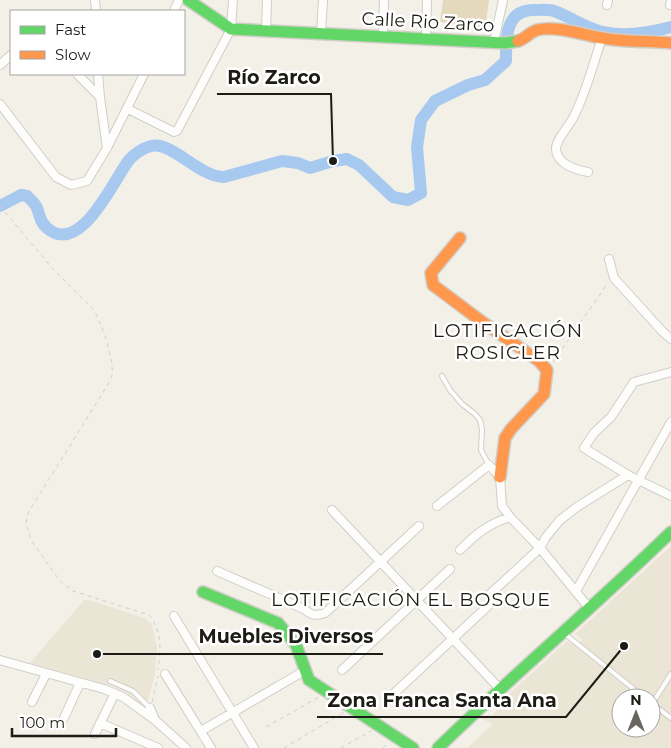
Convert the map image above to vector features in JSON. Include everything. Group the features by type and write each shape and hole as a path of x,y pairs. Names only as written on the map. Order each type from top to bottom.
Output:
{"street":[{"path":"188,0 231,29"},
{"path":"128,109 174,132 177,131 231,29 233,0"},
{"path":"266,31 267,0"},
{"path":"321,34 323,0"},
{"path":"383,37 384,0"},
{"path":"426,40 427,0"},
{"path":"500,42 503,0"},
{"name":"Calle Rio Zarco","path":"231,29 426,40 500,42 520,41 531,32 540,29 580,32 602,38 671,43"},
{"path":"588,172 574,169 564,163 556,148 557,143 574,118 602,38"},
{"path":"0,64 10,56"},
{"path":"78,75 100,97"},
{"path":"98,75 107,148"},
{"path":"0,104 56,177 72,185 87,181 128,109 144,75"},
{"path":"460,238 432,273 431,278 434,285 481,321 539,361 547,370 544,394 505,438 500,476 502,506 540,548 590,609"},
{"path":"609,259 614,278 671,339"},
{"path":"671,372 634,382 611,417 594,433 584,448 628,475 671,496"},
{"path":"576,591 671,422"},
{"path":"437,506 489,465 500,476"},
{"path":"489,595 540,548 546,537 560,520 628,475"},
{"path":"332,510 500,689"},
{"path":"460,550 476,534 493,523 510,517"},
{"path":"217,571 304,609 312,615 318,616 325,613 418,526"},
{"path":"438,748 671,532"},
{"path":"342,670 450,568"},
{"path":"203,592 278,623 288,631 303,662 304,671 309,680 412,748"},
{"path":"388,699 488,606"},
{"path":"174,616 254,748"},
{"path":"0,660 115,693 155,720 186,748"},
{"path":"201,731 304,671"},
{"path":"32,702 46,674"},
{"path":"165,674 211,748"},
{"path":"64,718 80,683"},
{"path":"95,734 115,693"},
{"path":"150,708 155,720"},
{"path":"100,722 158,748"}],"lane":[{"path":"442,376 450,390 462,404 480,420 482,429 481,450 489,465"},
{"path":"564,633 633,688"},
{"path":"661,688 671,674"},
{"path":"110,681 133,691 150,708"}],"path":[{"path":"0,206 52,268 94,310 99,318 110,354 112,374 107,386 28,513 26,523 32,540 60,581 66,586 73,591 142,612 149,615 153,620 159,634 160,652 158,677 150,708"},
{"path":"547,370 609,282 614,278"},
{"path":"266,727 322,696"},
{"path":"284,748 342,713"},
{"path":"341,748 371,731"},
{"path":"382,748 391,740"}],"shaded area":[{"path":"443,0 489,0 485,29 440,22"},
{"path":"671,546 671,748 467,748 493,724 482,719 493,715 496,711 496,706 567,641 577,647 582,639 575,634"},
{"path":"84,600 145,618 152,625 157,647 155,673 149,699 141,704 126,692 110,685 30,663"}],"waterway":[{"path":"0,206 21,195 27,196 37,208 47,228 60,234 72,232 84,224 95,212 129,160 145,148 151,146 168,149 195,166 224,177 282,161 298,163 310,168 347,159 359,165 393,197 408,200 421,193 417,147 421,120 435,101 468,85 485,80 506,61 506,43 509,26 518,14 525,11 552,10 590,28 620,34 637,34 671,27"}],"traffic: fast":[{"path":"188,0 231,29 505,43 518,41"},
{"path":"438,748 671,532"},
{"path":"203,592 278,623 296,645 309,680 413,748"}],"traffic: slow":[{"path":"518,41 537,30 552,29 610,39 671,43"},
{"path":"460,238 431,273 433,285 539,361 547,370 544,394 505,438 500,477"}],"place":[{"name":"Río Zarco","path":"333,161"},
{"name":"Zona Franca Santa Ana","path":"624,646"},
{"name":"Muebles Diversos","path":"97,654"}],"district":[{"name":"LOTIFICACIÓN ROSICLER","path":"508,341"},
{"name":"LOTIFICACIÓN EL BOSQUE","path":"411,599"}]}
